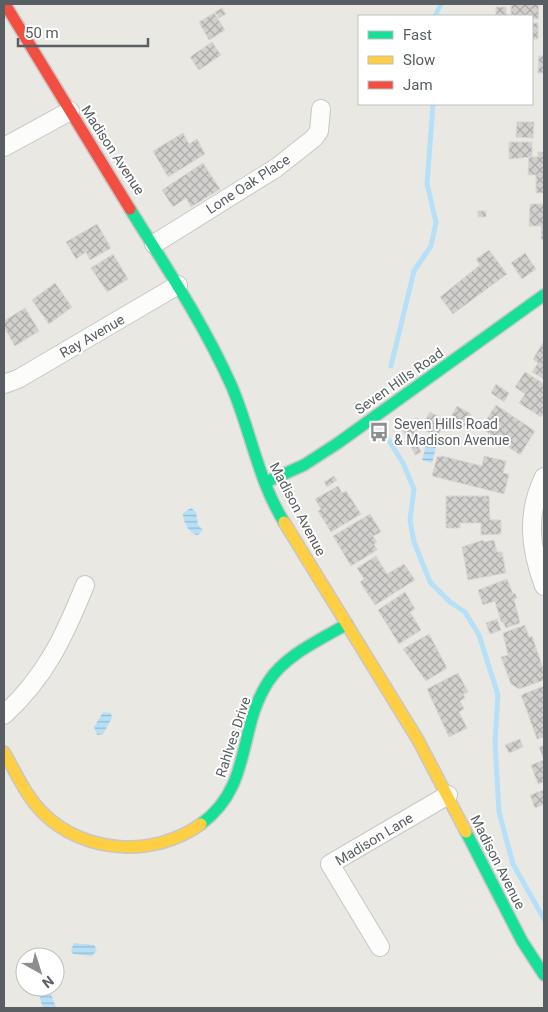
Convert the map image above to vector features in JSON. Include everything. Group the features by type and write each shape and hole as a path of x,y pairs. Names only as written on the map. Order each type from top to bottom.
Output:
{"street":[{"name":"Madison Avenue","path":"5,4 154,244 208,335 225,368 256,462 282,518 418,740 448,794 522,941 544,975"},
{"name":"Lone Oak Place","path":"154,244 295,154 319,131 321,109"},
{"path":"4,147 70,111"},
{"name":"Ray Avenue","path":"4,384 18,379 178,285"},
{"name":"Seven Hills Road","path":"266,482 304,465 338,443 544,296"},
{"path":"544,477 538,490 531,516 533,548 544,586"},
{"path":"4,715 26,693 62,642 85,585"},
{"name":"Rahlves Drive","path":"4,752 31,798 45,814 76,836 102,845 137,848 160,844 182,836 214,812 232,788 259,702 268,683 282,667 301,652 347,624"},
{"name":"Madison Lane","path":"380,948 330,864 448,794"}],"water":[{"path":"433,439 437,444 432,463 422,460 427,441"},
{"path":"191,508 196,512 198,525 203,530 198,535 189,530 184,520 183,513"},
{"path":"103,712 111,713 112,718 103,734 97,735 94,727"},
{"path":"74,943 94,945 97,950 92,956 73,954 71,950"},
{"path":"40,997 52,997 56,1008 43,1008"}],"building":[{"path":"511,4 539,4 538,19 533,18 533,15 511,15"},
{"path":"496,7 506,7 506,15 496,15"},
{"path":"222,8 226,14 219,18 215,12"},
{"path":"214,13 225,30 209,40 199,22"},
{"path":"533,23 538,23 538,39 533,39"},
{"path":"212,42 221,55 199,70 190,57"},
{"path":"539,56 544,56 544,73 538,73"},
{"path":"517,122 534,122 533,138 516,137"},
{"path":"183,133 189,144 197,139 205,154 168,177 153,151"},
{"path":"509,142 532,142 532,157 509,159"},
{"path":"538,152 544,152 544,193 536,193 536,175 528,175 529,157 538,157"},
{"path":"203,163 220,189 191,207 186,198 173,207 162,190"},
{"path":"530,204 544,204 544,240 541,239 542,226 529,226"},
{"path":"478,211 486,211 486,217 478,217"},
{"path":"97,224 111,248 90,260 86,252 76,259 66,242"},
{"path":"489,250 507,274 453,314 440,297 480,265 476,259"},
{"path":"525,253 536,269 522,279 511,263"},
{"path":"113,254 128,279 107,292 91,268"},
{"path":"55,283 72,307 49,324 32,300"},
{"path":"25,308 39,331 15,346 4,327 4,321"},
{"path":"544,341 544,379 532,372 538,363 533,359"},
{"path":"525,372 544,384 544,412 541,417 519,403 525,394 515,387"},
{"path":"496,384 509,393 504,402 491,393"},
{"path":"496,405 535,431 520,455 481,428"},
{"path":"457,406 471,414 463,429 449,420"},
{"path":"430,412 446,421 437,437 421,428"},
{"path":"416,418 425,422 415,432 418,436 410,442 401,428"},
{"path":"415,441 421,452 415,455 410,444"},
{"path":"442,456 482,466 484,456 506,461 503,473 509,474 504,494 432,476 437,457"},
{"path":"334,476 337,480 327,487 324,482"},
{"path":"338,486 342,493 346,491 361,514 331,532 318,511 321,509 315,499"},
{"path":"446,496 489,496 490,520 501,520 501,534 481,535 481,523 460,523 460,528 446,528"},
{"path":"370,514 381,532 373,536 377,542 374,544 377,550 351,566 333,536"},
{"path":"483,540 484,542 494,540 497,552 502,552 506,573 468,580 462,547"},
{"path":"376,556 387,574 404,564 415,580 375,605 360,582 364,579 357,568"},
{"path":"507,579 513,594 515,593 517,598 514,599 520,623 506,628 503,622 501,622 495,601 483,605 478,590"},
{"path":"405,592 415,609 410,612 421,630 399,644 378,610"},
{"path":"497,619 501,630 490,634 486,623"},
{"path":"525,625 529,637 532,636 544,671 544,680 519,689 511,684 501,657 508,655 503,633"},
{"path":"429,634 447,668 426,681 403,649"},
{"path":"458,673 468,692 463,694 465,698 460,701 464,709 459,712 467,728 449,737 427,689"},
{"path":"544,686 544,737 537,739 521,695"},
{"path":"520,739 523,747 509,753 505,745"},
{"path":"544,745 544,760 539,747"},
{"path":"544,760 544,782 538,784 531,765"},
{"path":"544,790 544,804 535,808 530,795"}],"waterway":[{"path":"436,15 441,4"},
{"path":"391,366 414,271 431,246 436,222 427,184 433,105"},
{"path":"388,439 403,463 414,489 410,520 414,542 430,582 450,602 465,612 479,635 498,695 495,742 499,812 513,864 544,919"}],"traffic: fast":[{"path":"130,209 184,296 221,364 239,404 261,473 284,522"},
{"path":"266,482 304,465 338,443 544,295"},
{"path":"201,824 218,809 229,793 237,775 258,700 275,672 293,656 347,624"},
{"path":"466,832 522,941 544,975"}],"traffic: slow":[{"path":"284,522 418,740 466,832"},
{"path":"4,752 31,799 43,813 60,827 78,837 120,847 141,846 162,842 182,835 201,824"}],"traffic: jam":[{"path":"5,4 130,209"}],"place":[{"name":"Seven Hills Road & Madison Avenue","path":"379,432"}]}
